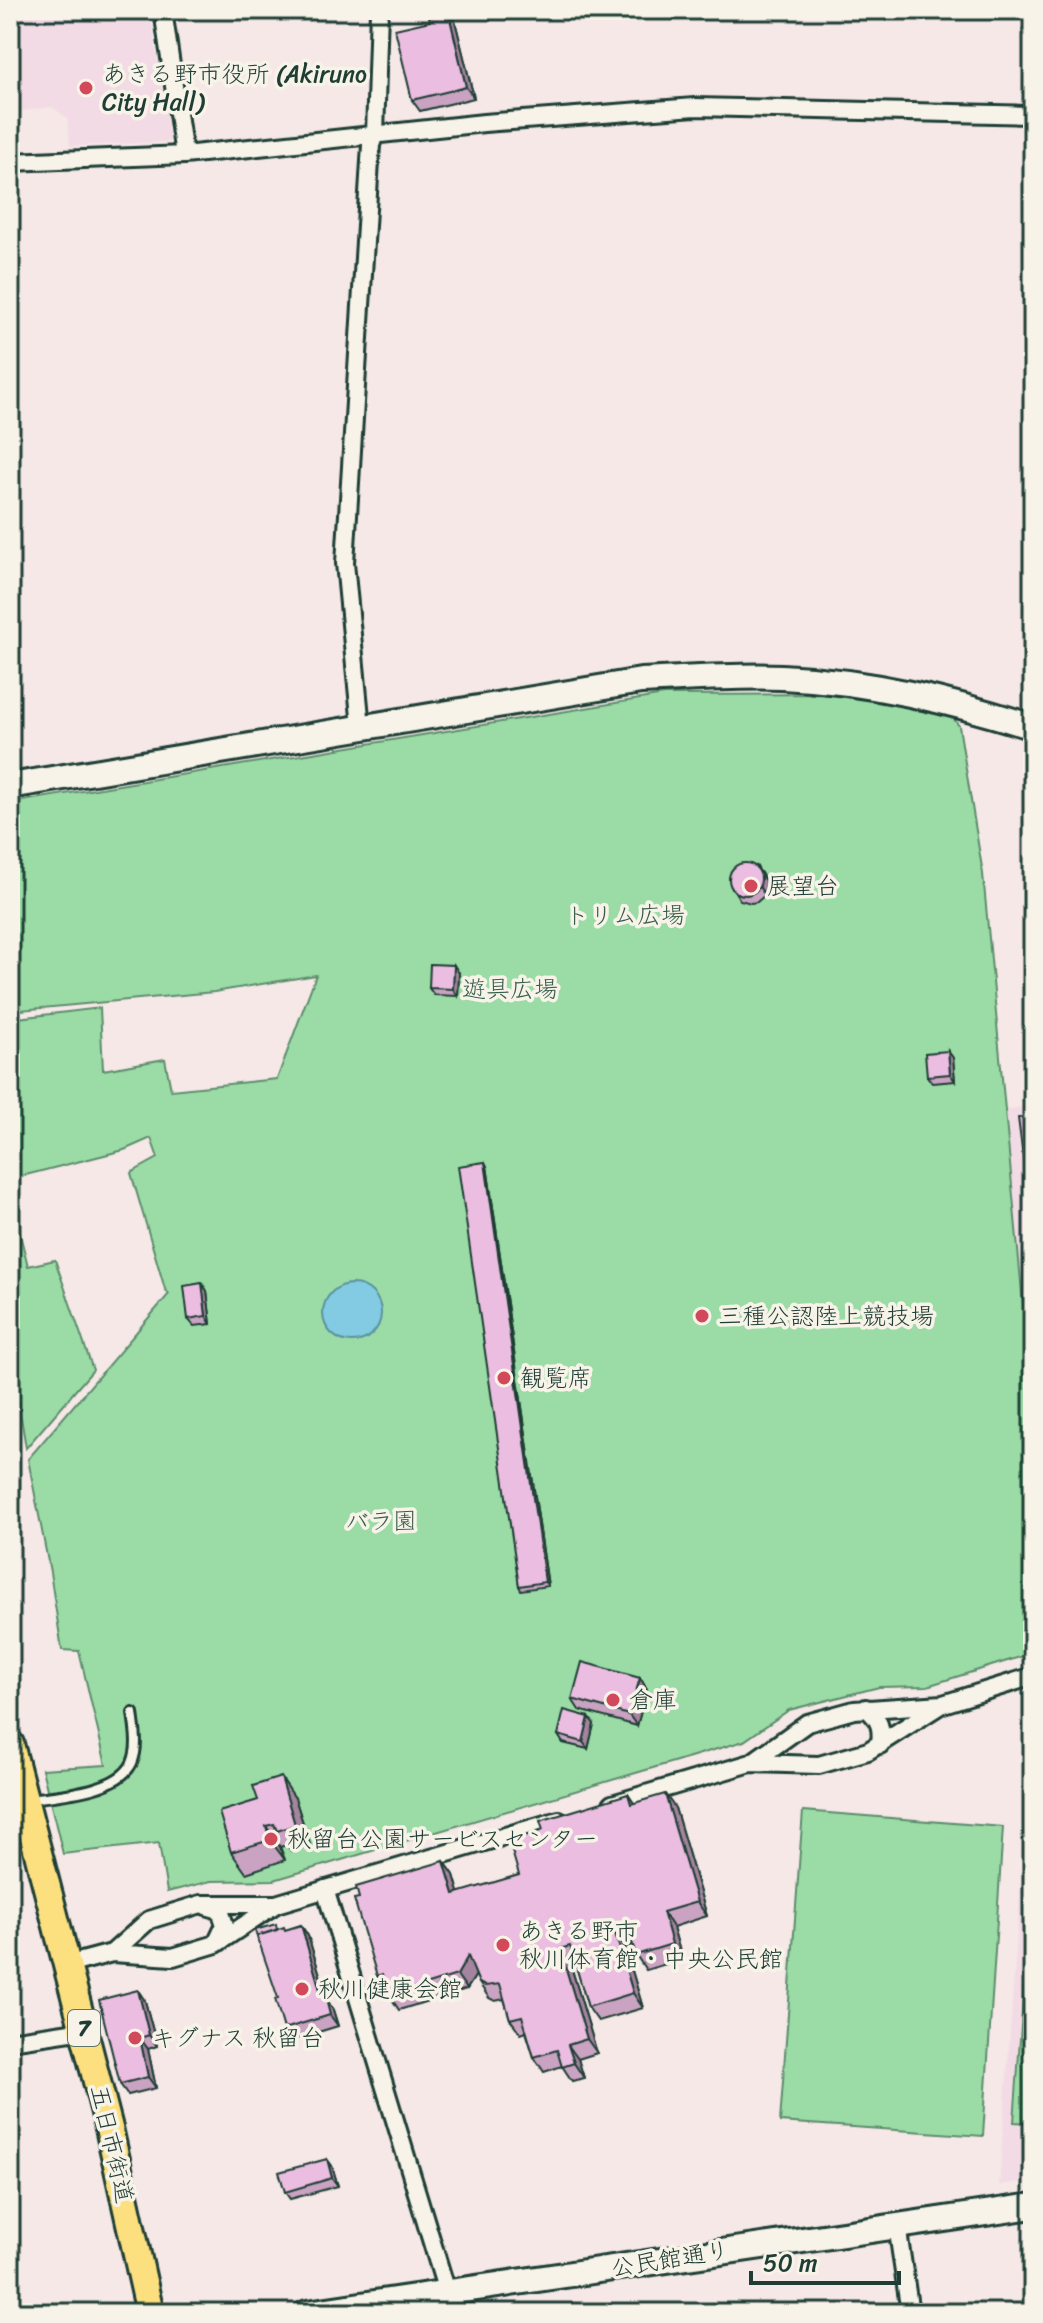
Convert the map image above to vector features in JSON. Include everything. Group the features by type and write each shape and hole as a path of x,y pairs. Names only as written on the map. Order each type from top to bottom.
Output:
{"main road":[{"name":"五日市街道","path":"10,1744 109,2128 150,2313"}],"street":[{"path":"163,10 184,155"},
{"path":"361,727 345,563 371,145 375,134 379,10"},
{"path":"10,162 184,155 484,123 695,107 1033,115"},
{"path":"10,786 641,681 783,677 873,686 954,703 1033,727"},
{"path":"751,1763 807,1723 866,1708 943,1704 1030,1677"},
{"path":"603,1807 751,1763 819,1765 868,1751 943,1704"},
{"path":"866,1708 877,1717 882,1730 880,1745"},
{"path":"798,1729 794,1740 807,1765"},
{"path":"67,1965 112,1953 173,1957 216,1944 276,1904 573,1816"},
{"path":"325,1889 447,2292"},
{"path":"112,1953 149,1920 201,1904 276,1904"},
{"path":"201,1904 220,1910 225,1925 216,1944"},
{"path":"149,1920 143,1935 146,1948 157,1956"},
{"path":"10,2041 84,2030"},
{"name":"公民館通り","path":"307,2313 1033,2206"},
{"path":"897,2225 910,2313"}],"lane":[{"path":"25,1800 89,1789 113,1782 126,1773 133,1760 136,1743 133,1713"}],"shaded area":[{"name":"あきる野市役所 (Akiruno City Hall)","path":"10,10 150,10 170,140 70,146 67,118 52,107 21,111 10,125"},
{"path":"1033,1105 1033,1411 1005,1110"},
{"path":"1027,1797 1033,1798 1033,2180 999,2185"}],"green space":[{"path":"843,694 950,714 959,726 983,874 1033,1411 1033,1653 927,1686 879,1687 789,1710 744,1741 274,1880 211,1881 167,1892 159,1843 63,1854 42,1769 106,1765 79,1651 62,1650 28,1459 169,1294 131,1173 158,1158 151,1138 124,1150 10,1179 10,1019 100,1008 103,1070 165,1059 171,1090 277,1079 316,975 214,992 10,1011 10,803 664,695"},
{"path":"10,1195 28,1266 55,1260 93,1370 26,1448 10,1350"},
{"path":"803,1811 1003,1827 983,2136 780,2122"},
{"path":"1033,1861 1033,2123 1014,2122"}],"water":[{"path":"352,1284 373,1292 381,1313 373,1334 352,1342 331,1334 323,1313 331,1292"}],"building":[{"path":"448,10 466,87 412,100 395,29 430,21 428,11"},
{"name":"展望台","path":"745,863 757,867 761,879 757,891 745,895 733,891 729,879 733,867"},
{"path":"430,964 454,965 453,989 429,988"},
{"path":"948,1051 950,1074 927,1076 925,1053"},
{"path":"1033,1116 1033,1203 1029,1204 1018,1118"},
{"name":"観覧席","path":"485,1162 545,1582 519,1586 458,1166"},
{"path":"202,1283 206,1316 188,1319 184,1286"},
{"name":"倉庫","path":"582,1662 640,1678 629,1715 572,1699"},
{"path":"564,1710 589,1717 583,1742 558,1735"},
{"path":"281,1777 295,1825 277,1831 274,1824 266,1826 270,1840 231,1852 219,1812 258,1800 253,1786"},
{"name":"あきる野市 秋川体育館・中央公民館","path":"628,1794 631,1804 665,1794 697,1902 663,1912 672,1944 636,1955 628,1929 615,1933 633,1993 588,2007 570,1946 560,1949 587,2039 568,2045 574,2063 562,2067 557,2050 534,2057 522,2016 510,2019 500,1984 485,1986 479,1983 468,1956 457,1975 389,1996 382,1974 377,1976 354,1899 359,1898 356,1887 444,1861 454,1894 519,1875 509,1841 543,1830 540,1821"},
{"path":"276,1924 277,1930 257,1936 259,1944 255,1930"},
{"name":"秋川健康会館","path":"301,1925 330,2015 284,2029 275,1999 278,1998 257,1936"},
{"path":"138,1990 149,2035 140,2038 148,2077 120,2084 99,2000"},
{"path":"327,2159 332,2178 285,2192 279,2172"}],"place":[{"name":"あきる野市役所 (Akiruno City Hall)","path":"86,88"},
{"name":"展望台","path":"751,886"},
{"name":"三種公認陸上競技場","path":"702,1316"},
{"name":"観覧席","path":"504,1378"},
{"name":"倉庫","path":"613,1700"},
{"name":"秋留台公園サービスセンター","path":"271,1839"},
{"name":"あきる野市 秋川体育館・中央公民館","path":"503,1945"},
{"name":"秋川健康会館","path":"302,1989"},
{"name":"キグナス 秋留台","path":"135,2038"}],"park label":[{"name":"トリム広場","path":"625,915"},
{"name":"遊具広場","path":"510,989"},
{"name":"バラ園","path":"381,1521"}]}
